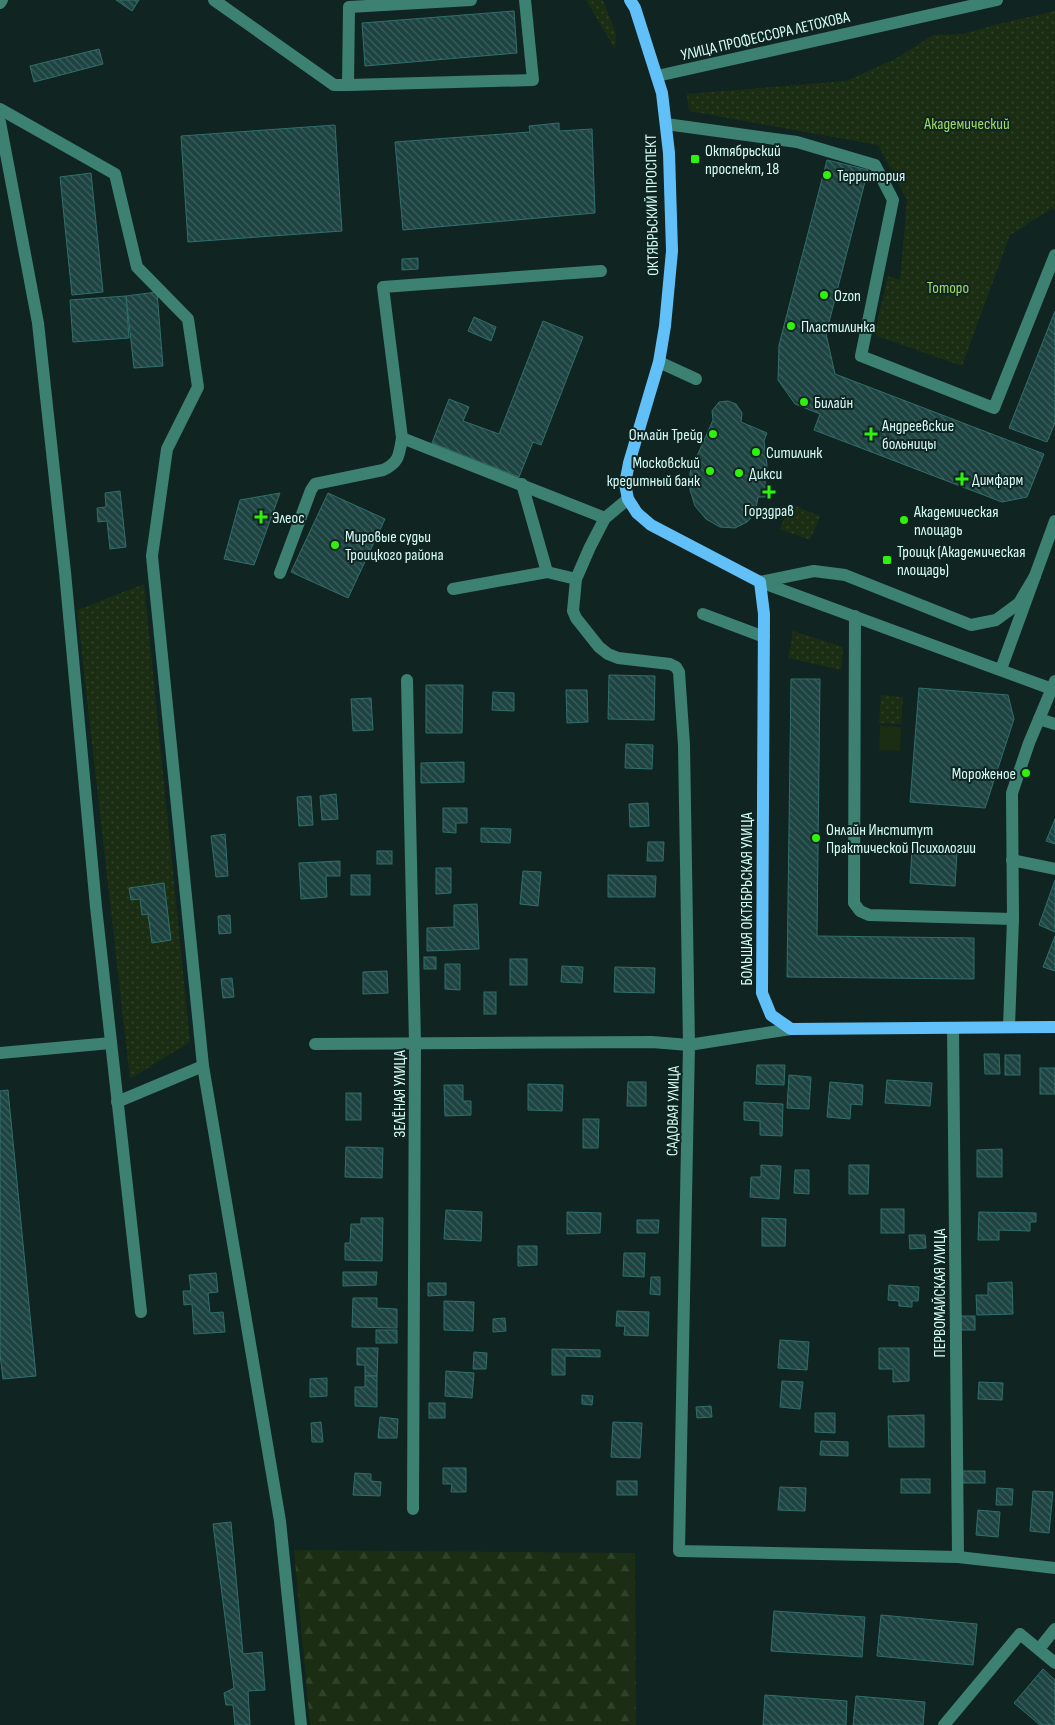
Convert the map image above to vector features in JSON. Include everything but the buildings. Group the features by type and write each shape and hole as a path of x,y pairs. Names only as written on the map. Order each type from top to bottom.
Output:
{"main road":[{"name":"ОКТЯБРЬСКИЙ ПРОСПЕКТ","path":"628,499 625,484 629,463 659,362 665,326 672,251 669,153 662,93 635,8 630,0"},
{"path":"628,499 636,513 652,525 760,582"},
{"name":"БОЛЬШАЯ ОКТЯБРЬСКАЯ УЛИЦА","path":"760,582 764,614 762,993 771,1015 791,1029"},
{"path":"791,1029 1055,1027"}],"street":[{"path":"214,0 334,84 533,80 525,0"},
{"path":"348,84 349,8 472,0"},
{"name":"УЛИЦА ПРОФЕССОРА ЛЕТОХОВА","path":"657,76 997,0"},
{"path":"0,109 115,174 137,267 188,319 198,387 167,449 152,556 203,1066 280,1521 301,1725"},
{"path":"0,122 38,323 65,572 96,907 141,1312"},
{"path":"666,124 797,142 875,165 893,200 861,356 994,408 1055,255"},
{"path":"280,573 311,490 315,484 383,470 393,465 399,456 402,438 383,287 601,271"},
{"path":"659,362 696,379"},
{"path":"402,438 605,518"},
{"path":"522,484 547,572"},
{"path":"453,589 547,572 576,579 605,518 628,499"},
{"path":"1001,669 1055,521"},
{"path":"760,582 814,572 845,575 971,625 996,620 1019,603 1034,576"},
{"name":"САДОВАЯ УЛИЦА","path":"576,579 573,611 576,618 599,647 608,654 618,658 670,664 676,667 679,672 684,745 689,1045 679,1551 958,1557"},
{"path":"760,582 1001,669 1053,685 1012,792 1013,919 1009,1027"},
{"path":"704,614 764,636"},
{"path":"855,616 854,903 860,911 869,915 1013,919"},
{"name":"ЗЕЛЁНАЯ УЛИЦА","path":"407,680 415,1043 413,1509"},
{"path":"1039,719 1055,724"},
{"path":"1012,860 1055,868"},
{"name":"ПЕРВОМАЙСКАЯ УЛИЦА","path":"953,1028 958,1557"},
{"path":"315,1044 652,1042 689,1045 791,1029"},
{"path":"0,1053 111,1043"},
{"path":"117,1102 203,1066"},
{"path":"958,1557 1055,1568"},
{"path":"1039,1649 1055,1630"},
{"path":"944,1725 1020,1634 1055,1663"}],"green space":[{"path":"586,0 603,0 616,34 615,49"},
{"name":"Академический","path":"1055,11 1055,210 1051,209 1010,235 962,366 874,335 888,276 900,280 907,200 878,145 689,111 687,94 846,81 895,59 933,35 963,34"},
{"path":"790,504 820,516 810,540 780,529"},
{"path":"144,584 190,1042 130,1079 77,610"},
{"path":"793,631 843,647 841,670 788,658"},
{"path":"881,695 903,697 901,724 879,723"},
{"path":"880,726 901,727 900,751 879,750"},
{"path":"294,1550 635,1553 636,1725 310,1725"}],"place":[{"name":"Октябрьский проспект, 18","path":"695,159"},
{"name":"Территория","path":"827,175"},
{"name":"Ozon","path":"824,295"},
{"name":"Пластилинка","path":"791,326"},
{"name":"Билайн","path":"804,402"},
{"name":"Онлайн Трейд","path":"713,434"},
{"name":"Андреевские больницы","path":"871,434"},
{"name":"Ситилинк","path":"756,452"},
{"name":"Московский кредитный банк","path":"710,471"},
{"name":"Дикси","path":"739,473"},
{"name":"Димфарм","path":"962,479"},
{"name":"Горздрав","path":"769,492"},
{"name":"Элеос","path":"261,517"},
{"name":"Академическая площадь","path":"904,520"},
{"name":"Мировые судьи Троицкого района","path":"335,545"},
{"name":"Троицк (Академическая площадь)","path":"887,560"},
{"name":"Мороженое","path":"1026,773"},
{"name":"Онлайн Институт Практической Психологии","path":"816,838"}],"park label":[{"name":"Тоторо","path":"948,287"}]}
